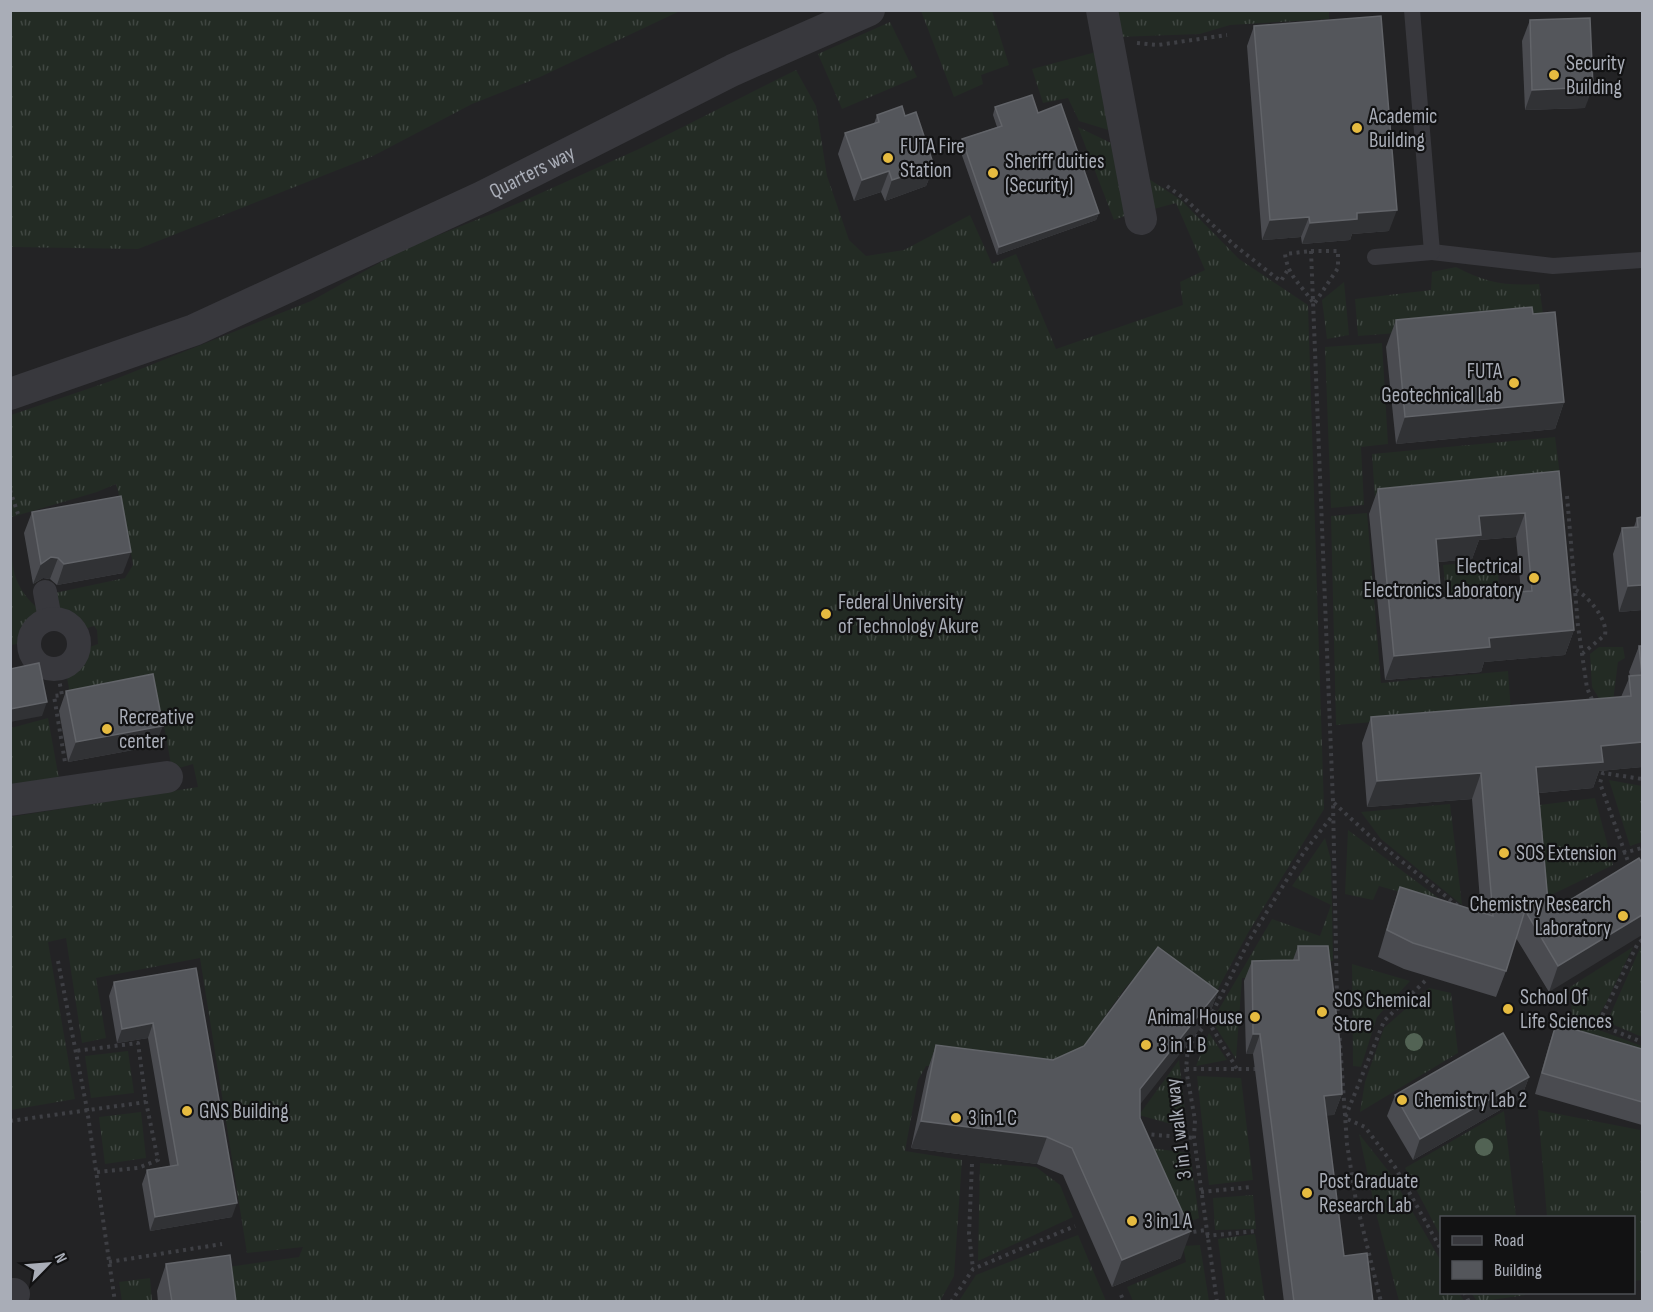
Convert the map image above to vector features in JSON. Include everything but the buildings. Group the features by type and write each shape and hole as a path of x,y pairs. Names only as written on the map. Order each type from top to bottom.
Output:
{"street":[{"name":"Quarters way","path":"10,394 194,330 482,197 733,70 869,10"},
{"path":"1102,10 1110,42 1141,219"},
{"path":"45,592 50,619"},
{"path":"50,619 63,620 86,638 70,663 57,669 45,667 20,650 38,624 50,619"},
{"path":"10,800 167,777"}],"lane":[{"path":"1412,10 1432,252"},
{"path":"1375,257 1432,252 1553,266 1642,260"}],"path":[{"path":"1110,42 1158,45 1227,35"},
{"path":"1131,162 1185,199 1233,244 1281,281 1287,271 1285,254 1338,251 1338,268 1314,304"},
{"path":"1311,251 1334,815 1337,1000 1345,1118 1356,1201 1381,1302"},
{"path":"1287,271 1302,285 1314,304"},
{"path":"10,490 18,514"},
{"path":"1567,496 1587,688 1594,701 1595,711"},
{"path":"1576,590 1584,595 1595,611 1604,618 1606,629 1605,635 1583,653"},
{"path":"57,669 62,694 54,696 69,791"},
{"path":"1602,762 1603,773 1600,783 1623,853 1632,872"},
{"path":"1603,773 1642,779"},
{"path":"1333,802 1371,837 1464,910"},
{"name":"3 in 1 walk way","path":"1217,1302 1206,1236 1194,1138 1195,1120 1186,1069 1188,1047 1208,1021 1250,939 1304,852 1334,815"},
{"path":"1623,853 1642,848"},
{"path":"1642,940 1637,945 1598,1024 1642,1042"},
{"path":"58,961 87,1109 115,1302"},
{"path":"1345,1118 1383,1021 1425,981"},
{"path":"1208,1021 1238,1070"},
{"path":"75,1051 138,1043 146,1102 158,1160 138,1168 97,1172"},
{"path":"1331,1064 1342,1064"},
{"path":"1186,1069 1266,1068"},
{"path":"10,1121 146,1102"},
{"path":"1345,1118 1365,1127 1395,1167 1440,1247"},
{"path":"1141,1133 1194,1138"},
{"path":"972,1164 969,1234 973,1269"},
{"path":"1201,1192 1252,1187"},
{"path":"951,1302 973,1269 1075,1226"},
{"path":"1182,1234 1206,1230"},
{"path":"1206,1236 1257,1231"},
{"path":"109,1262 222,1244"},
{"path":"1121,1295 1124,1302"}],"shaded area":[{"name":"Federal University of Technology Akure","path":"10,11 1642,11 1642,1301 11,1301"}],"green space":[{"path":"11,10 680,11 540,77 472,104 373,156 138,249 11,247"},
{"path":"1329,10 1329,19 1230,25 1200,34 1117,37 1112,11"},
{"path":"921,11 992,11 1009,65 981,75 983,84 954,97"},
{"path":"890,22 917,77 842,109 818,54"},
{"path":"1096,52 1115,132 1079,121 1068,98 1043,103 1032,69"},
{"path":"796,70 816,106 827,176 849,240 866,256 904,250 970,215 992,264 1016,254 1056,349 1183,305 1180,282 1205,270 1176,203 1150,210 1143,175 1181,200 1239,259 1308,305 1324,809 1248,933 1207,1009 1147,964 1125,988 1071,1064 926,1066 918,1080 905,1151 962,1160 954,1276 940,1301 233,1301 228,1267 299,1257 303,1247 247,1253 200,958 96,978 106,1038 82,1043 66,938 48,942 75,1099 11,1110 10,817 198,787 193,764 172,770 163,720 152,682 70,694 66,672 81,664 84,649 98,644 97,630 94,626 81,630 73,619 61,614 50,594 125,578 133,565 124,513 116,484 97,492 12,517 11,544 11,415 108,382 311,301 406,248 521,202 641,148"},
{"path":"1078,127 1115,145 1132,213 1114,220"},
{"path":"1456,267 1477,277 1496,282 1539,284 1544,322 1358,336 1355,299 1431,290 1432,272"},
{"path":"1344,282 1349,335 1327,339 1322,300"},
{"path":"1382,343 1388,444 1361,447 1364,505 1331,508 1325,347"},
{"path":"1555,437 1561,483 1375,499 1372,454"},
{"path":"1367,513 1381,683 1508,671 1511,711 1336,725 1331,516"},
{"path":"11,544 16,579 29,600 40,610 41,618 25,624 24,643 11,645"},
{"path":"1498,560 1499,602 1448,606 1443,565"},
{"path":"1599,647 1623,647 1625,658 1618,662 1613,701 1602,703 1592,687 1590,654"},
{"path":"48,718 59,779 11,790 11,728"},
{"path":"1609,780 1642,786 1642,842 1630,846"},
{"path":"1595,798 1613,865 1545,898 1540,805"},
{"path":"1450,804 1462,905 1381,839 1361,812"},
{"path":"1348,830 1449,906 1379,886 1373,900 1345,894"},
{"path":"1325,838 1331,860 1333,961 1288,960 1284,979 1242,978 1236,1059 1212,1021 1272,919 1320,936 1331,905 1292,886"},
{"path":"1642,944 1642,1037 1607,1022"},
{"path":"1633,947 1605,1005 1591,1027 1642,1046 1642,1065 1574,1046 1570,987"},
{"path":"1352,964 1410,981 1377,1017 1361,1067 1353,1066"},
{"path":"1429,988 1451,993 1458,1053 1360,1112 1365,1082 1384,1028"},
{"path":"1209,1033 1227,1060 1196,1066"},
{"path":"128,1051 134,1093 91,1098 85,1056"},
{"path":"1179,1060 1186,1120 1178,1126 1139,1115"},
{"path":"1197,1076 1241,1078 1253,1180 1209,1185"},
{"path":"1538,1110 1640,1130 1642,1280 1635,1281 1635,1216 1547,1216"},
{"path":"1504,1111 1516,1216 1440,1216 1440,1235 1405,1168"},
{"path":"141,1112 146,1158 105,1164 99,1117"},
{"path":"1359,1134 1390,1173 1440,1259 1440,1294 1460,1294 1464,1301 1399,1301 1376,1213"},
{"path":"1141,1147 1190,1153 1199,1218 1174,1228"},
{"path":"980,1163 1036,1167 1060,1185 1073,1217 978,1261"},
{"path":"1253,1195 1256,1229 1215,1230 1213,1198"},
{"path":"1255,1234 1265,1301 1226,1301 1218,1239"},
{"path":"1078,1235 1106,1301 959,1301 976,1275"},
{"path":"1200,1245 1209,1301 1133,1301 1127,1287 1186,1262 1183,1246"},
{"path":"150,1278 152,1301 122,1301 119,1282"},
{"path":"1472,1294 1525,1294 1525,1295 1478,1302"}],"place":[{"name":"Security Building","path":"1554,75"},
{"name":"Academic Building","path":"1357,128"},
{"name":"FUTA Fire Station","path":"888,158"},
{"name":"Sheriff duities (Security)","path":"993,173"},
{"name":"FUTA Geotechnical Lab","path":"1514,383"},
{"name":"Electrical Electronics Laboratory","path":"1534,578"},
{"name":"Federal University of Technology Akure","path":"826,614"},
{"name":"Recreative center","path":"107,729"},
{"name":"SOS Extension","path":"1504,853"},
{"name":"Chemistry Research Laboratory","path":"1623,916"},
{"name":"School Of Life Sciences","path":"1508,1009"},
{"name":"SOS Chemical Store","path":"1322,1012"},
{"name":"Animal House","path":"1255,1017"},
{"name":"3 in 1 B","path":"1146,1045"},
{"name":"Chemistry Lab 2","path":"1402,1100"},
{"name":"GNS Building","path":"187,1111"},
{"name":"3 in 1 C","path":"956,1118"},
{"name":"Post Graduate Research Lab","path":"1307,1193"},
{"name":"3 in 1 A","path":"1132,1221"}]}
